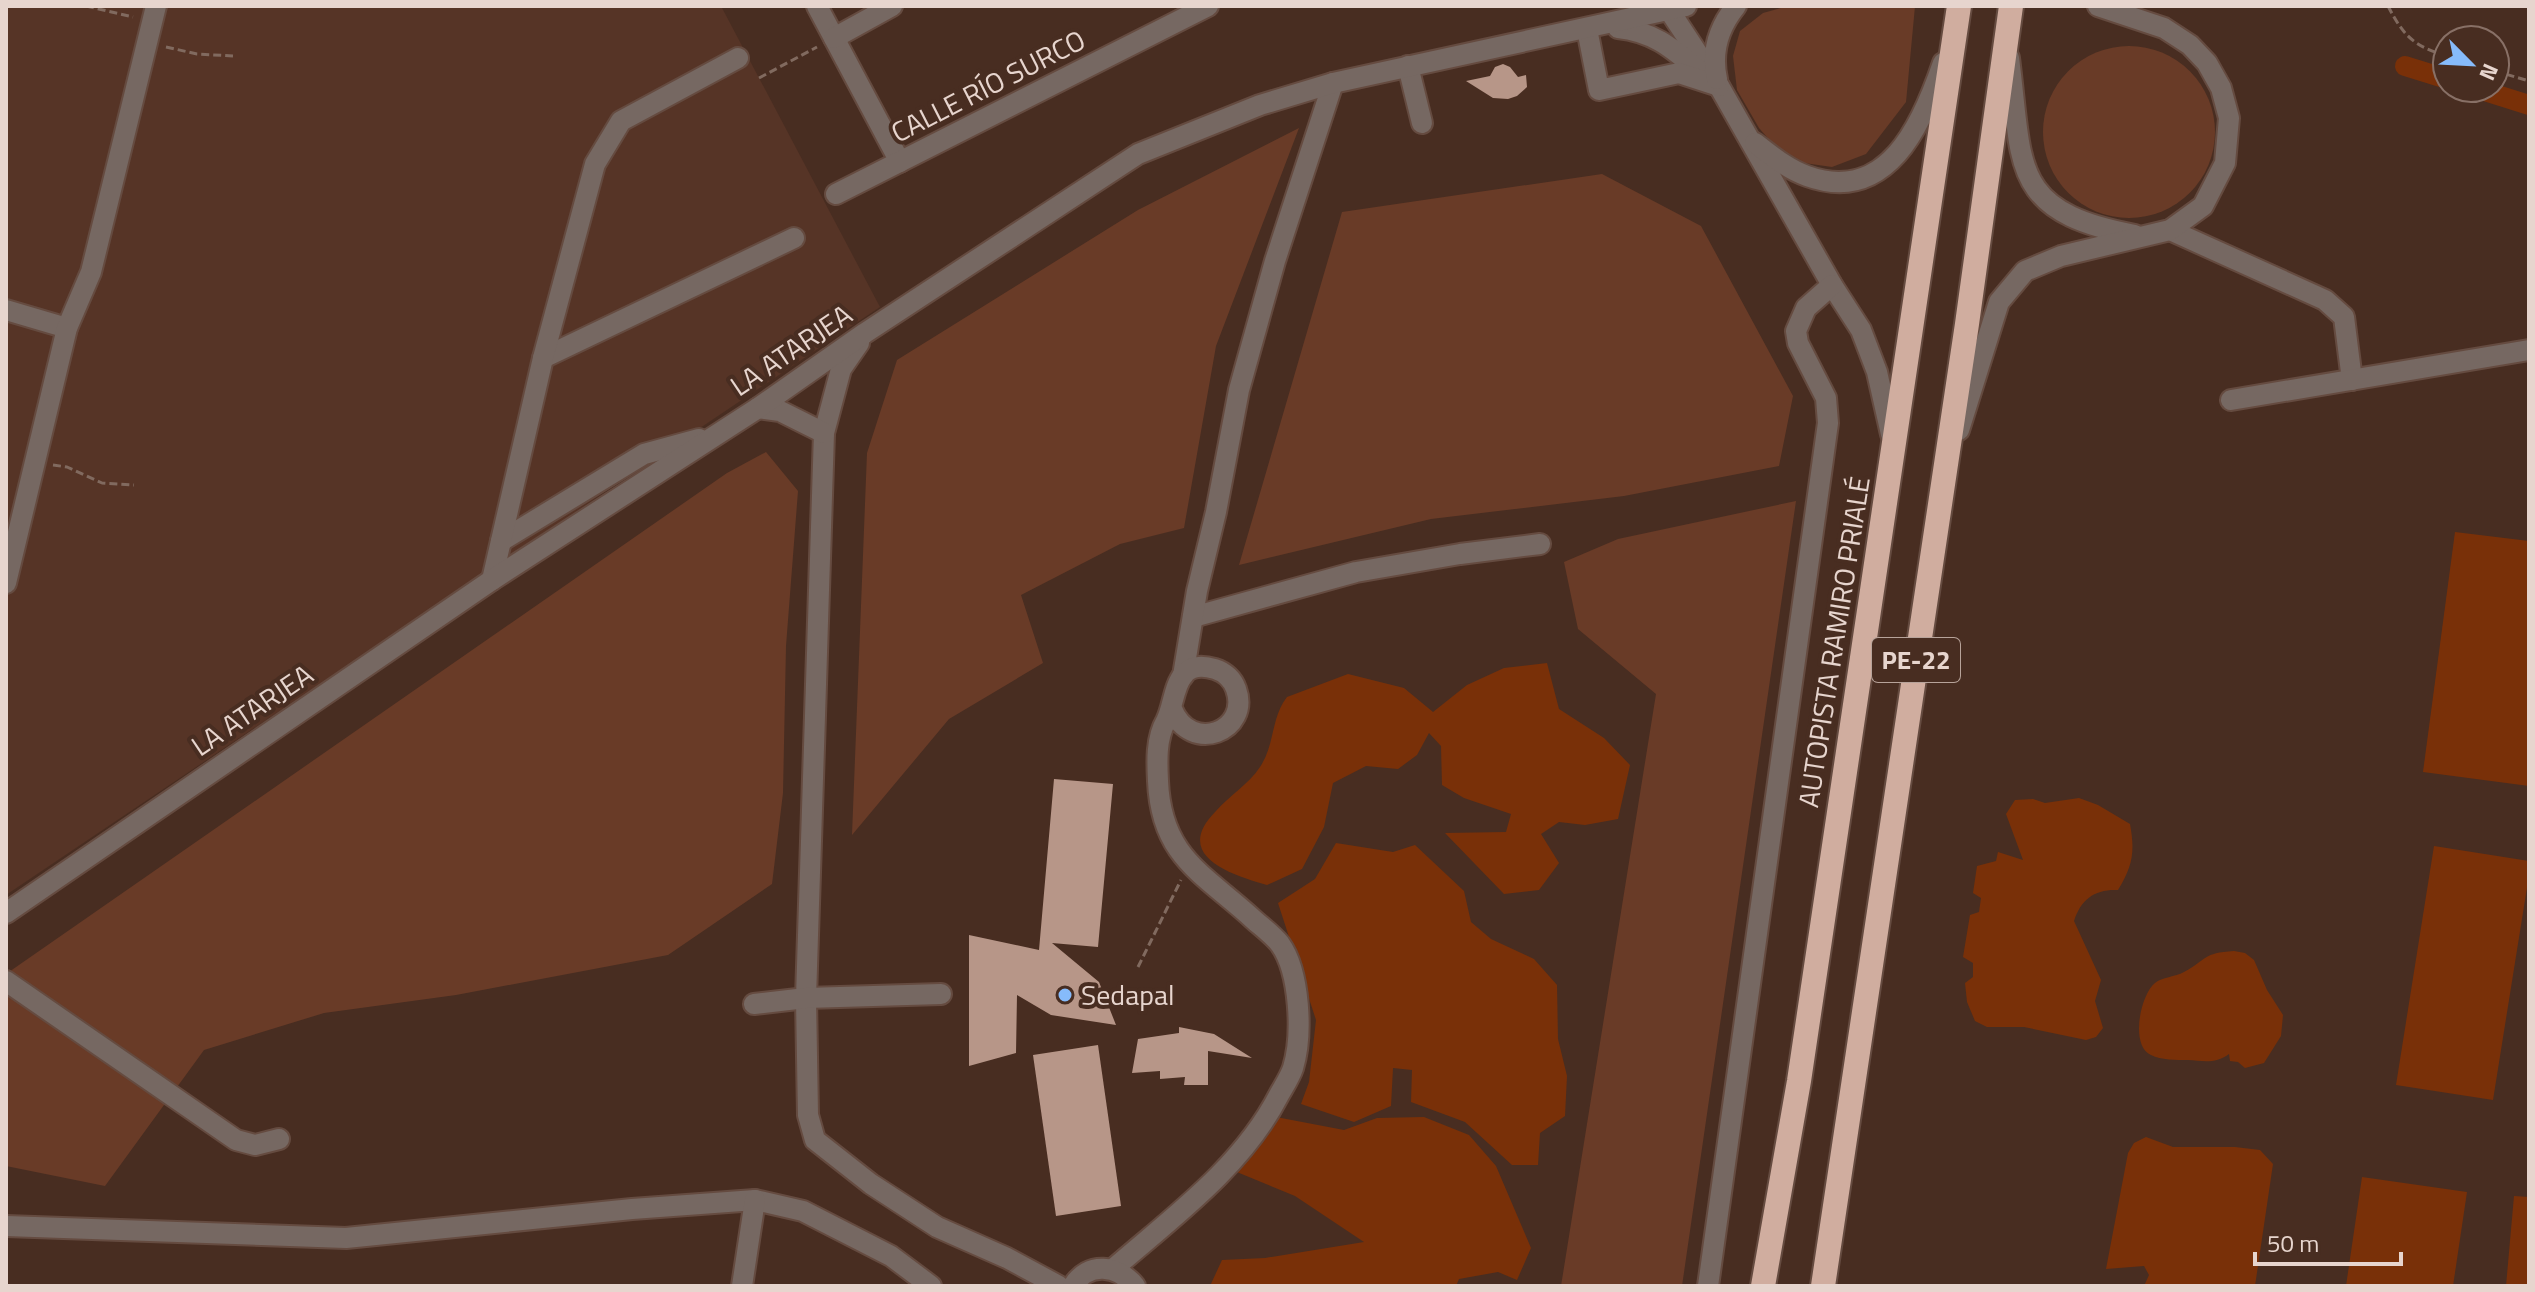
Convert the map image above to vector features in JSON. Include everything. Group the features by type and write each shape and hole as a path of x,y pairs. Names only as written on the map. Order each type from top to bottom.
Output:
{"highway":[{"name":"PE-22","path":"1823,1286 1967,324 2011,6"},
{"name":"AUTOPISTA RAMIRO PRIALÉ","path":"1763,1286 1799,1081 1957,16"}],"street":[{"path":"817,6 900,162"},
{"path":"834,38 892,6"},
{"name":"CALLE RÍO SURCO","path":"836,194 1208,6"},
{"path":"1719,86 1714,68 1718,37 1736,6"},
{"path":"1941,487 1999,302 2011,285 2025,271 2061,256 2170,230 2203,206 2225,163 2229,118 2221,88 2207,63 2178,37 2148,21 2098,6"},
{"path":"1677,8 1832,285 1861,330 1887,407 1894,450"},
{"name":"LA ATARJEA","path":"6,913 492,580 758,408 865,333 1138,154 1260,105 1333,83 1677,8"},
{"path":"6,583 67,328 91,272 154,14"},
{"path":"1749,138 1792,169 1820,180 1851,181 1879,171 1904,147 1919,121 1935,88 1957,16"},
{"path":"1593,28 1640,30 1658,38 1719,86 1679,73 1599,90 1593,28"},
{"path":"2006,33 2019,150 2028,179 2049,204 2070,218 2099,228 2146,237"},
{"path":"492,580 543,358 595,164 621,121 738,58"},
{"path":"1408,66 1422,123"},
{"path":"1183,676 1239,390 1275,261 1333,83"},
{"path":"2170,230 2325,300 2344,317 2352,380"},
{"path":"543,358 794,238"},
{"path":"1708,1286 1828,423 1826,398 1798,343 1796,331 1806,308 1832,285"},
{"path":"6,310 67,328"},
{"path":"865,333 841,369 824,433 806,998 808,1115 815,1140 871,1184 937,1227 1007,1258 1059,1286"},
{"path":"2231,400 2529,350"},
{"path":"758,408 780,411 824,433"},
{"path":"501,541 644,454 717,434"},
{"path":"1193,617 1356,572 1540,544"},
{"path":"1203,667 1223,673 1236,690 1237,711 1224,729 1204,735 1184,727 1172,709 1171,697 1175,685 1183,676 1203,667"},
{"path":"1113,1269 1204,1191 1270,1114 1293,1068 1299,1019 1296,985 1281,944 1190,867 1174,844 1161,813 1157,761 1162,728 1172,709"},
{"path":"6,981 236,1140 255,1145 279,1139"},
{"path":"754,1004 806,998 941,994"},
{"path":"742,1286 755,1200"},
{"path":"6,1226 346,1238 632,1209 755,1200 803,1211 891,1256 931,1286"},
{"path":"1073,1286 1087,1272 1100,1268 1113,1269 1126,1276 1135,1286"}],"path":[{"path":"86,6 154,14"},
{"path":"2388,6 2408,39 2431,51"},
{"path":"759,78 834,38"},
{"path":"147,42 197,54 233,56"},
{"path":"35,462 67,467 102,483 134,485"},
{"path":"1138,967 1190,867"}],"shaded area":[{"path":"6,6 721,6 880,307 6,895"},
{"path":"1788,6 1915,6 1906,102 1866,154 1832,167 1804,163 1778,150 1759,128 1737,90 1733,56 1740,31 1763,13"},
{"path":"2129,46 2162,52 2190,71 2209,99 2215,132 2209,165 2190,193 2162,212 2129,218 2096,212 2068,193 2049,165 2043,132 2049,99 2068,71 2096,52"},
{"path":"1299,128 1216,346 1184,528 1120,544 1021,595 1043,663 949,719 852,835 867,453 897,360 1138,210"},
{"path":"1602,174 1701,226 1793,396 1779,466 1624,496 1431,519 1239,565 1342,212"},
{"path":"766,452 798,491 786,646 783,793 772,884 668,955 456,995 324,1013 204,1050 105,1186 6,1166 6,974 727,473"},
{"path":"1796,501 1682,1286 1561,1286 1656,694 1578,629 1564,562 1618,539"},
{"path":"2455,532 2529,541 2529,786 2423,772"},
{"path":"1547,663 1559,709 1604,738 1630,765 1618,819 1585,825 1559,822 1541,834 1559,863 1539,890 1504,894 1445,833 1506,832 1511,814 1464,798 1442,785 1441,746 1429,733 1417,755 1398,769 1366,766 1333,783 1324,827 1302,869 1267,885 1224,869 1203,852 1200,840 1204,827 1260,767 1278,713 1287,697 1348,674 1404,688 1433,712 1467,685 1504,668"},
{"path":"2079,798 2130,824 2132,834 2130,866 2118,890 2102,891 2090,897 2074,921 2101,980 2095,1001 2103,1028 2096,1037 2086,1040 2024,1027 1987,1027 1975,1021 1967,1002 1965,983 1973,977 1973,963 1963,957 1970,915 1979,912 1981,898 1973,893 1977,866 1996,861 1998,852 2023,860 2006,814 2015,800 2033,799 2045,803"},
{"path":"1336,843 1393,852 1415,845 1464,891 1471,922 1491,939 1534,959 1557,985 1558,1039 1567,1076 1565,1116 1540,1133 1538,1165 1512,1165 1465,1122 1411,1102 1412,1070 1393,1068 1391,1106 1354,1122 1301,1104 1309,1082 1316,1020 1278,903 1315,879"},
{"path":"2434,846 2529,861 2493,1100 2396,1085"},
{"path":"2234,951 2245,953 2254,960 2267,990 2283,1015 2281,1036 2264,1063 2245,1068 2238,1062 2230,1061 2229,1054 2209,1061 2174,1060 2155,1057 2145,1050 2139,1031 2140,1020 2145,998 2155,983 2184,972 2210,955"},
{"path":"1276,1117 1344,1130 1377,1118 1424,1117 1469,1135 1496,1166 1531,1248 1517,1280 1498,1272 1459,1279 1456,1286 1210,1286 1222,1260 1265,1258 1364,1242 1295,1196 1232,1170"},
{"path":"2146,1137 2173,1147 2260,1150 2273,1164 2255,1286 2144,1286 2149,1275 2144,1266 2106,1269 2128,1153 2134,1143"},
{"path":"2362,1177 2467,1192 2453,1286 2346,1286"},
{"path":"2514,1196 2529,1197 2529,1286 2506,1286"}],"building":[{"path":"1503,64 1518,77 1526,75 1527,87 1517,96 1493,98 1466,81 1490,76 1495,67"},
{"path":"1054,779 1113,784 1098,947 1052,943 1099,982 1116,1025 1051,1015 1017,995 1016,1053 969,1066 969,935 1039,950"},
{"path":"1179,1027 1214,1034 1252,1058 1208,1051 1208,1085 1184,1085 1185,1077 1160,1079 1160,1071 1132,1073 1138,1039 1179,1033"},
{"path":"1098,1045 1121,1206 1056,1216 1033,1055"}],"waterway":[{"path":"2405,66 2431,74"},
{"path":"2511,99 2529,105"}],"place":[{"name":"Sedapal","path":"1065,995"}]}
